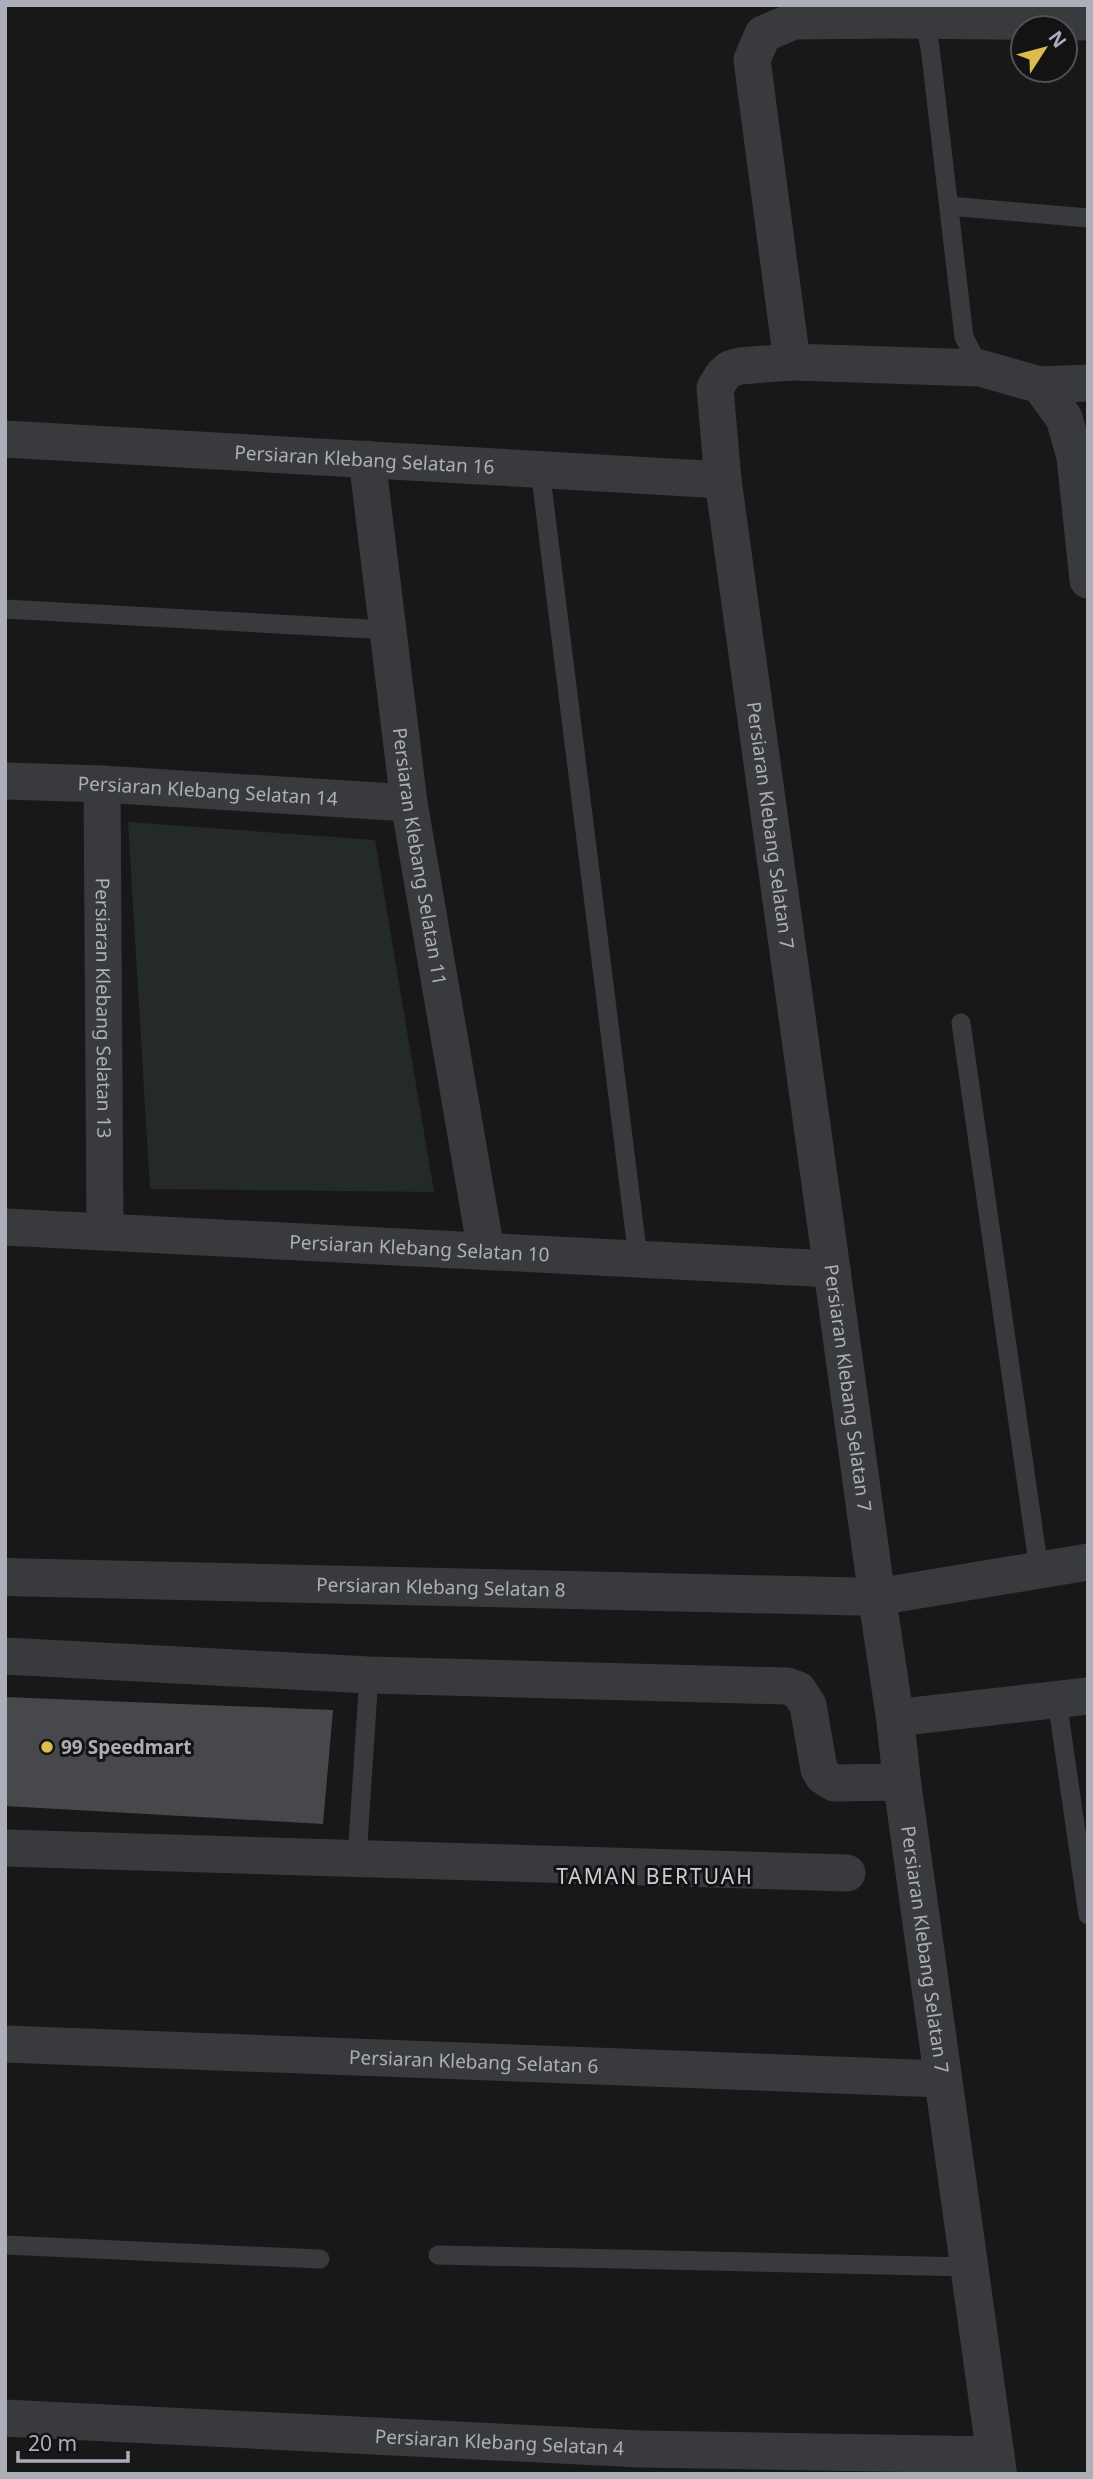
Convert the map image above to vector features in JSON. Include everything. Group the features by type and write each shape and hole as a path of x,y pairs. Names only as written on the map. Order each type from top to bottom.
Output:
{"street":[{"path":"792,362 752,60 764,34 794,21 1088,22"},
{"name":"Persiaran Klebang Selatan 7","path":"997,2465 723,480 715,388 730,369 792,362 980,368 1040,385 1088,383"},
{"path":"1040,385 1064,418 1075,457 1088,580"},
{"name":"Persiaran Klebang Selatan 16","path":"5,439 723,480"},
{"name":"Persiaran Klebang Selatan 11","path":"367,459 409,803 486,1251"},
{"name":"Persiaran Klebang Selatan 14","path":"5,780 409,803"},
{"name":"Persiaran Klebang Selatan 13","path":"102,784 105,1231"},
{"name":"Persiaran Klebang Selatan 10","path":"5,1227 832,1269"},
{"path":"877,1598 1088,1562"},
{"name":"Persiaran Klebang Selatan 8","path":"5,1577 877,1598"},
{"path":"5,1656 369,1675 787,1686 798,1690 808,1705 819,1769 823,1776 834,1783 902,1782"},
{"path":"895,1718 1073,1698"},
{"path":"5,1848 847,1872"},
{"name":"Persiaran Klebang Selatan 6","path":"5,2044 943,2079"},
{"name":"Persiaran Klebang Selatan 4","path":"5,2418 642,2462 997,2465"}],"lane":[{"path":"924,20 964,337 980,368"},
{"path":"948,206 1088,219"},
{"path":"540,469 638,1258"},
{"path":"5,608 388,630"},
{"path":"961,1023 1039,1570"},
{"path":"357,1858 369,1675"},
{"path":"1073,1698 1088,1915"},
{"path":"5,2245 320,2259"},
{"path":"438,2255 969,2267"}],"shaded area":[{"path":"128,822 375,840 434,1192 150,1189"}],"building":[{"path":"5,1697 333,1710 323,1824 5,1806"}],"place":[{"name":"99 Speedmart","path":"47,1747"}],"district":[{"name":"TAMAN BERTUAH","path":"655,1876"}]}
